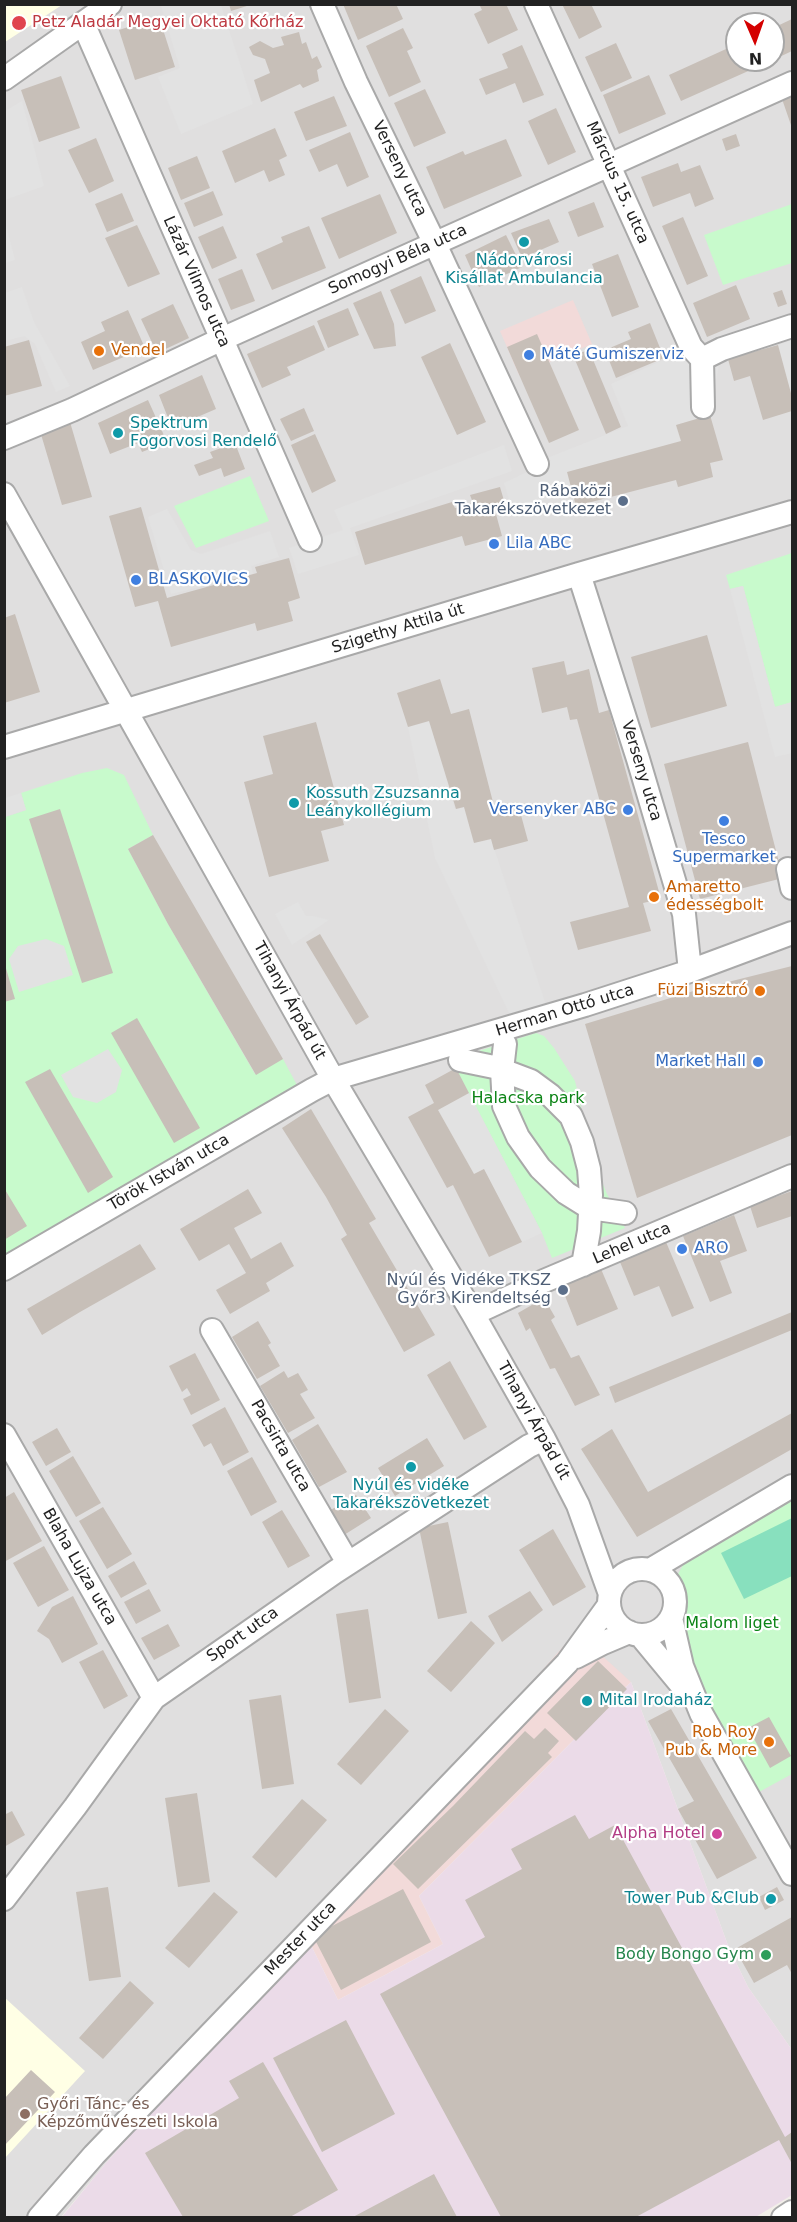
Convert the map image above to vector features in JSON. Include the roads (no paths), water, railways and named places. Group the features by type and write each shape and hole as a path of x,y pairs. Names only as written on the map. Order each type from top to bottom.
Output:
{"street":[{"path":"4,79 110,4"},
{"name":"Verseny utca","path":"322,4 356,82 435,243 537,464"},
{"name":"Március 15. utca","path":"536,4 691,347 702,359"},
{"name":"Lázár Vilmos utca","path":"83,23 310,540"},
{"name":"Somogyi Béla utca","path":"4,438 72,410 222,339 792,83"},
{"path":"703,407 702,359 722,349 792,326"},
{"name":"Tihanyi Árpád út","path":"4,494 333,1079 473,1314 544,1439 578,1505 615,1558 641,1571 662,1576 671,1586 675,1602 670,1618 682,1666 701,1713 792,1874"},
{"name":"Szigethy Attila út","path":"4,747 792,512"},
{"name":"Verseny utca","path":"579,574 684,914 690,971"},
{"name":"Herman Ottó utca","path":"333,1079 530,1023 690,971 792,933"},
{"path":"505,1044 502,1070 504,1106 518,1137 540,1168 567,1193 590,1208 625,1213"},
{"path":"460,1060 502,1070 531,1081 550,1095 571,1116 582,1142 589,1169 590,1208 583,1265"},
{"name":"Török István utca","path":"4,1269 333,1079"},
{"name":"Lehel utca","path":"473,1314 792,1176"},
{"name":"Pacsirta utca","path":"212,1330 348,1563"},
{"name":"Blaha Lujza utca","path":"4,1435 154,1698"},
{"name":"Sport utca","path":"4,1899 75,1807 154,1698 348,1563 529,1446 544,1439"},
{"path":"610,1599 618,1579 641,1571 703,1539 792,1486"},
{"name":"Tihanyi Árpád út","path":"578,1505 610,1599 615,1621 634,1634 701,1713"},
{"path":"671,1586 686,1560 703,1539"},
{"name":"Mester utca","path":"39,2217 94,2155 567,1663 610,1599"},
{"path":"634,1634 658,1631 670,1618"},
{"name":"Mester utca","path":"567,1663 591,1649 634,1634"},
{"path":"783,2217 792,2212"}],"place":[{"name":"Petz Aladár Megyei Oktató Kórház","path":"19,23"},
{"name":"Nádorvárosi Kisállat Ambulancia","path":"524,242"},
{"name":"Vendel","path":"99,351"},
{"name":"Máté Gumiszerviz","path":"529,355"},
{"name":"Spektrum Fogorvosi Rendelő","path":"118,433"},
{"name":"Rábaközi Takarékszövetkezet","path":"623,501"},
{"name":"Lila ABC","path":"494,544"},
{"name":"BLASKOVICS","path":"136,580"},
{"name":"Kossuth Zsuzsanna Leánykollégium","path":"294,803"},
{"name":"Versenyker ABC","path":"628,810"},
{"name":"Tesco Supermarket","path":"724,821"},
{"name":"Amaretto édességbolt","path":"654,897"},
{"name":"Füzi Bisztró","path":"760,991"},
{"name":"Market Hall","path":"758,1062"},
{"name":"ARO","path":"682,1249"},
{"name":"Nyúl és Vidéke TKSZ Győr3 Kirendeltség","path":"563,1290"},
{"name":"Nyúl és vidéke Takarékszövetkezet","path":"411,1467"},
{"name":"Mital Irodaház","path":"587,1701"},
{"name":"Rob Roy Pub & More","path":"769,1742"},
{"name":"Alpha Hotel","path":"717,1834"},
{"name":"Tower Pub &Club","path":"771,1899"},
{"name":"Body Bongo Gym","path":"766,1955"},
{"name":"Győri Tánc- és Képzőművészeti Iskola","path":"25,2114"}],"park label":[{"name":"Halacska park","path":"528,1099"},
{"name":"Malom liget","path":"732,1624"}]}
